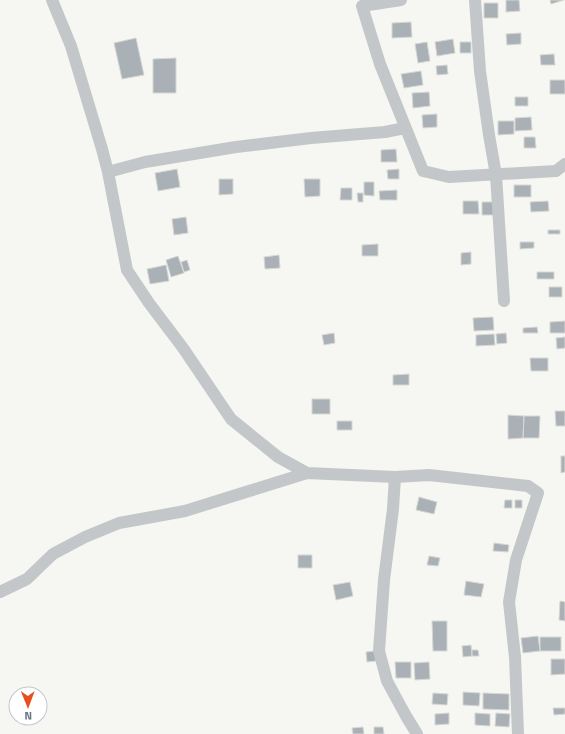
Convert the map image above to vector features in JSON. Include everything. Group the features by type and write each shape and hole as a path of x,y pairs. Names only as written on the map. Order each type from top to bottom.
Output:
{"street":[{"path":"52,0 71,46 108,172 127,270 183,348 231,419 278,457 307,473"},
{"path":"401,0 385,1 362,6 380,64 423,171 449,178 556,171 563,168"},
{"path":"475,0 480,71 496,175 504,301"},
{"path":"108,172 145,162 236,147 311,138 385,132 405,128"},
{"path":"0,592 27,579 53,554 85,537 119,523 185,511 307,473 395,477 429,475 528,486 538,493 516,560 509,602 515,657 518,734"},
{"path":"395,477 393,509 384,580 379,651 387,681 417,734"}],"building":[{"path":"506,0 519,0 520,11 506,12"},
{"path":"550,0 564,0 551,4"},
{"path":"484,3 498,3 498,18 484,18"},
{"path":"411,22 412,37 392,38 392,23"},
{"path":"521,33 521,44 507,45 506,34"},
{"path":"136,38 144,75 122,79 114,43"},
{"path":"453,39 455,53 437,56 435,42"},
{"path":"427,42 430,61 418,63 415,44"},
{"path":"460,42 471,42 471,53 460,53"},
{"path":"554,54 555,65 541,65 540,55"},
{"path":"176,58 176,93 153,93 153,59"},
{"path":"447,65 448,74 437,75 436,66"},
{"path":"421,71 423,85 404,88 401,74"},
{"path":"550,80 565,80 565,94 550,94"},
{"path":"429,92 430,106 413,108 412,93"},
{"path":"515,97 528,97 528,106 515,106"},
{"path":"437,114 437,127 423,128 422,115"},
{"path":"531,117 532,130 515,131 515,118"},
{"path":"498,121 514,121 514,134 498,135"},
{"path":"524,137 535,137 536,148 524,148"},
{"path":"396,149 397,162 381,162 381,150"},
{"path":"177,169 180,187 158,191 155,173"},
{"path":"399,169 399,179 388,179 387,170"},
{"path":"219,179 233,179 233,194 219,195"},
{"path":"304,179 320,179 320,196 305,197"},
{"path":"364,182 374,182 374,196 364,195"},
{"path":"514,185 531,185 531,197 514,197"},
{"path":"341,188 352,188 352,200 340,200"},
{"path":"397,190 397,200 380,200 379,191"},
{"path":"357,193 363,193 363,202 358,202"},
{"path":"463,201 478,201 479,214 463,214"},
{"path":"548,201 549,211 531,212 530,202"},
{"path":"482,202 493,202 494,215 482,215"},
{"path":"186,217 188,233 174,235 172,219"},
{"path":"548,230 560,230 560,234 548,234"},
{"path":"520,242 534,242 534,248 520,249"},
{"path":"378,244 378,256 362,256 362,245"},
{"path":"471,252 471,264 461,265 461,253"},
{"path":"279,255 280,268 265,269 264,257"},
{"path":"178,256 184,273 171,277 166,260"},
{"path":"187,260 190,270 184,272 181,262"},
{"path":"166,265 169,281 150,284 147,269"},
{"path":"537,272 554,272 554,279 537,279"},
{"path":"549,287 562,287 562,297 549,297"},
{"path":"493,317 494,330 474,331 473,318"},
{"path":"565,321 565,333 550,333 550,322"},
{"path":"537,327 538,333 523,333 523,328"},
{"path":"334,333 335,343 324,345 322,335"},
{"path":"506,333 507,343 497,344 496,334"},
{"path":"494,334 495,345 476,346 476,335"},
{"path":"565,337 565,348 557,349 556,338"},
{"path":"530,358 548,358 548,371 531,371"},
{"path":"409,374 409,385 393,385 393,375"},
{"path":"312,399 330,399 330,414 312,414"},
{"path":"555,411 565,411 565,426 556,426"},
{"path":"508,415 524,416 523,438 508,439"},
{"path":"524,416 540,416 539,438 523,438"},
{"path":"337,421 352,421 352,430 337,430"},
{"path":"561,456 565,456 565,472 561,473"},
{"path":"419,497 437,502 434,514 416,510"},
{"path":"505,500 512,500 512,508 504,508"},
{"path":"515,500 522,500 522,508 515,508"},
{"path":"494,543 509,545 508,552 493,551"},
{"path":"298,555 312,555 312,568 298,568"},
{"path":"429,556 440,558 438,566 427,565"},
{"path":"466,581 484,584 481,597 464,595"},
{"path":"350,582 353,596 336,600 333,585"},
{"path":"560,601 565,602 565,621 559,620"},
{"path":"432,621 447,621 447,651 433,651"},
{"path":"538,636 540,651 523,653 521,638"},
{"path":"540,637 561,637 561,651 540,651"},
{"path":"471,645 472,656 463,657 462,646"},
{"path":"472,650 478,650 479,656 472,656"},
{"path":"375,651 376,661 367,662 366,652"},
{"path":"551,659 565,659 565,674 551,675"},
{"path":"395,662 411,662 411,678 396,678"},
{"path":"429,662 430,679 415,680 414,663"},
{"path":"463,692 480,693 479,706 463,705"},
{"path":"433,693 448,694 447,705 432,704"},
{"path":"483,693 509,694 509,710 483,709"},
{"path":"553,708 565,708 565,714 554,715"},
{"path":"449,713 449,724 435,725 435,714"},
{"path":"475,713 490,714 490,726 475,725"},
{"path":"496,713 510,714 509,727 495,726"},
{"path":"363,727 364,734 353,734 352,728"},
{"path":"374,727 383,727 384,734 374,734"}]}
